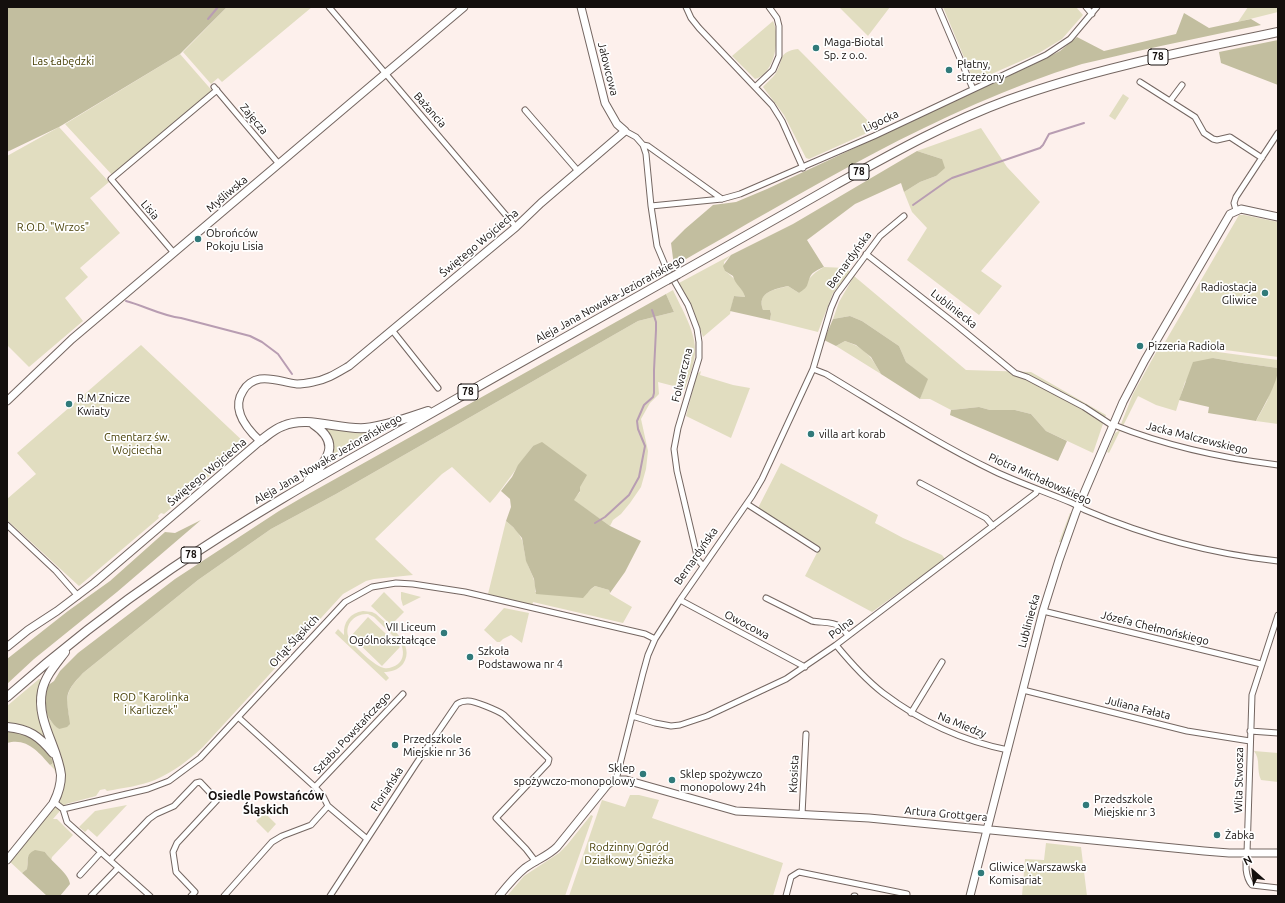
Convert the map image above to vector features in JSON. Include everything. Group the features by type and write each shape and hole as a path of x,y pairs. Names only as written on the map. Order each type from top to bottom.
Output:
{"main road":[{"name":"Aleja Jana Nowaka-Jeziorańskiego","path":"7,697 72,642 176,566 241,523 304,485 894,152 934,132 1001,103 1093,72 1275,32"},
{"path":"260,441 275,430 289,423 296,422 364,428 386,424 442,407"},
{"path":"304,485 323,464 328,454 329,445 327,437 322,430 310,423"},
{"path":"54,802 59,790 61,776 57,758 43,718 41,703 42,690 48,675 72,642"},
{"path":"7,727 19,728 32,734 44,742 57,758"}],"street":[{"name":"Bażancia","path":"329,7 516,227"},
{"name":"Myśliwska","path":"7,401 67,344 464,7"},
{"name":"Jałowcowa","path":"581,7 605,103 608,111 617,124 625,131"},
{"path":"686,7 699,28 756,87 777,112 803,168"},
{"path":"756,87 773,70 779,56 779,26 777,18 768,7"},
{"path":"938,7 973,89"},
{"path":"1086,7 1092,14"},
{"name":"Ligocka","path":"651,206 722,199 740,194 803,168 1046,55 1070,39 1097,7"},
{"path":"1140,82 1195,117 1201,129 1213,139 1217,140 1230,137 1262,158"},
{"path":"1170,101 1182,85"},
{"name":"Zajęcza","path":"111,179 216,88 279,164"},
{"path":"525,110 578,172"},
{"path":"625,131 636,137 643,145 648,146 722,199"},
{"name":"Świętego Wojciecha","path":"7,647 28,630 78,596 260,441 248,428 238,410 238,402 244,388 259,379 297,384 312,382 328,378 349,366 516,227 541,203 625,131"},
{"path":"1278,133 1236,197 1234,203 1236,210 1241,209 1278,217"},
{"name":"Folwarczna","path":"643,145 646,154 651,206 657,246 688,305 697,329 699,342 699,358 678,428 674,458 698,560 703,566"},
{"name":"Lisia","path":"111,179 174,253"},
{"name":"Lubliniecka","path":"970,896 1043,611 1078,507 1113,425 1144,360 1226,219 1236,210"},
{"name":"Bernardyńska","path":"616,780 645,667 655,639 703,566 747,504 762,479 813,369 830,308 837,294 880,236 904,216"},
{"name":"Lubliniecka","path":"866,254 1015,373 1027,377 1084,407 1113,425"},
{"path":"392,330 438,388"},
{"name":"Piotra Michałowskiego","path":"813,369 826,374 960,454 994,471 1078,507 1117,523 1180,543 1221,552 1278,561"},
{"name":"Jacka Malczewskiego","path":"1113,425 1175,445 1237,459 1278,465"},
{"path":"920,483 986,518 993,526"},
{"name":"Polna","path":"632,716 671,726 689,723 786,679 836,645 1036,494 1037,490"},
{"path":"747,504 817,549"},
{"path":"7,525 64,579 78,596"},
{"name":"Orląt Śląskich","path":"63,809 148,789 169,781 200,758 345,602 372,587 386,584 413,584 465,592 645,634 655,639"},
{"path":"766,598 812,621 839,626 848,635"},
{"name":"Owocowa","path":"680,600 805,667"},
{"name":"Józefa Chełmońskiego","path":"1043,611 1261,664"},
{"name":"Wita Stwosza","path":"1278,615 1252,695 1246,867 1250,883 1254,885 1278,888"},
{"name":"Na Miedzy","path":"836,645 850,662 882,693 911,713 961,737 1008,750"},
{"path":"911,713 942,662"},
{"name":"Juliana Fałata","path":"1023,690 1187,730 1250,741"},
{"name":"Sztabu Powstańczego","path":"315,787 403,694"},
{"name":"Floriańska","path":"330,896 448,716 457,704 468,700 498,710 549,759 548,763 496,818 526,849 536,862"},
{"name":"Sztabu Powstańczego","path":"238,717 315,787 323,796 328,806 367,839"},
{"path":"1250,731 1278,733"},
{"name":"Kłosista","path":"802,815 806,734"},
{"path":"499,896 516,876 551,853 608,784 616,780"},
{"name":"Artura Grottgera","path":"616,780 626,780 736,811 870,818 1204,851 1278,853"},
{"path":"110,860 149,819 156,814 174,806 196,783 200,782 217,800 177,843 173,852 176,872 195,892 191,896"},
{"path":"7,860 54,802 63,809 67,822 150,896"},
{"path":"224,896 276,839 311,825 328,806"},
{"path":"80,874 101,852"},
{"path":"91,896 118,868"},
{"path":"786,896 791,877 793,874 799,872 907,894 907,896"}],"green space":[{"name":"Las Łabędzki","path":"7,7 227,7 180,54 59,127 7,152"},
{"path":"227,7 312,7 222,82 218,78 211,84 183,52"},
{"path":"839,7 890,7 868,36"},
{"path":"943,7 1076,7 1083,15 1062,39 1039,53 978,80 973,79"},
{"path":"1248,7 1278,7 1278,12 1238,22"},
{"path":"1184,13 1209,28 1251,19 1261,25 1082,64 1028,83 976,104 873,154 674,266 671,243 713,205 736,202 767,189 1034,64 1060,51 1077,37 1104,51 1176,34"},
{"path":"773,21 776,45 772,63 762,76 755,79 732,56"},
{"path":"1278,40 1278,85 1221,63 1219,52"},
{"path":"798,49 876,129 809,159 806,158 784,115 763,87 776,73 784,54 791,50"},
{"path":"180,54 215,94 114,177 65,124"},
{"path":"1123,94 1129,98 1115,120 1109,116"},
{"name":"R.O.D. \"Wrzos\"","path":"59,127 109,182 90,198 120,233 80,268 88,277 65,298 83,321 29,367 7,345 7,156"},
{"path":"981,128 1007,167 1040,202 981,271 1002,286 979,315 907,260 927,228 912,212 904,192 920,182 936,176 942,159 917,151"},
{"path":"917,151 942,159 945,168 936,176 920,182 904,192 901,183 855,204 807,240 824,267 812,274 806,287 799,293 788,286 773,290 764,295 762,299 763,310 770,310 770,320 730,311 734,296 745,297 743,291 735,282 733,276 725,271 723,266 731,255 793,224"},
{"path":"1239,215 1278,222 1278,357 1165,342"},
{"path":"731,255 724,262 725,271 737,282 745,297 734,296 730,314 703,337 693,309 679,283"},
{"path":"824,267 845,268 850,272 833,293 818,332 770,320 770,310 763,310 762,299 764,295 773,290 788,286 799,293 812,275"},
{"path":"854,276 966,370 1031,372 1106,415 1093,453 1046,431 1031,414 1015,410 990,410 979,407 951,410 930,399 920,399 927,379 906,362 899,346 862,321 850,316 833,319 839,302"},
{"name":"ROD \"Karolinka i Karliczek\"","path":"673,290 688,321 694,338 695,354 693,363 685,389 658,382 659,394 650,403 641,419 648,451 646,469 641,487 621,514 613,520 610,526 573,500 580,492 533,446 490,503 452,467 442,474 375,539 413,575 366,581 343,594 203,747 186,761 162,777 131,787 107,791 105,789 100,790 96,796 66,804 53,819 57,819 73,835 52,857 51,861 45,852 28,856 27,869 22,873 8,860 58,791 57,776 54,769 50,765 53,762 49,752 56,758 43,718 42,690 50,720 59,729 69,715 67,702 69,692 74,683 83,673 198,580 271,529 336,494 638,321 674,312 666,294"},
{"path":"666,294 674,312 638,321 336,494 271,529 198,580 83,673 76,680 69,691 67,701 70,724 67,727 59,729 50,720 46,709 47,686 54,681 60,671 78,653 175,579 303,497"},
{"path":"850,316 862,321 899,346 906,362 928,379 920,399 881,374 871,357 856,345 845,341 836,346 824,340 833,319"},
{"path":"845,341 867,353 881,374 836,346"},
{"name":"Cmentarz św. Wojciecha","path":"141,345 247,445 164,514 161,513 158,516 159,518 79,586 7,520 7,499 36,474 17,453"},
{"path":"1162,345 1167,346 1167,348 1179,350 1180,347 1278,360 1278,368 1213,358 1185,382 1176,411 1156,405 1138,396 1123,426 1121,424 1133,394 1159,347"},
{"path":"1213,358 1278,368 1276,381 1256,421 1208,413 1209,407 1179,400 1193,362"},
{"path":"701,371 700,375 733,385 750,388 731,438 686,416 697,374"},
{"path":"1277,372 1278,424 1256,421 1267,401"},
{"path":"979,407 990,410 1015,410 1031,414 1046,431 1067,441 1058,461 950,415 951,410"},
{"path":"393,426 329,461 328,433 323,427"},
{"path":"1120,430 1142,438 1120,431 1109,453 1107,452 1115,433"},
{"path":"542,442 587,475 574,500 610,526 641,541 625,572 610,593 609,590 595,586 583,598 536,594 534,579 526,561 522,538 506,521 511,507 510,499 501,491 512,477 518,465 533,446"},
{"path":"781,463 878,515 875,523 903,538 942,555 945,559 872,612 805,576 820,547 758,508"},
{"path":"1070,513 1073,513 1062,542 1059,542"},
{"path":"201,520 117,592 34,659 7,684 7,659 68,611 110,581 165,532 175,533"},
{"path":"506,521 520,535 527,563 534,579 535,592 588,592 595,586 609,590 610,594 632,607 623,623 533,602 532,607 487,598"},
{"path":"384,592 404,612 391,625 371,606"},
{"path":"401,592 421,597 403,606"},
{"path":"504,608 529,613 522,643 511,635 500,642 497,642 484,630"},
{"path":"358,612 372,612 376,614 394,630 404,643 406,657 403,664 399,668 389,672 384,672 389,678 386,681 335,633 338,629 344,635 346,622 351,616","holes":["363,614 368,614 374,617 401,644 403,649 400,662 393,667 380,667 359,650 349,638 348,629 351,621"]},
{"path":"368,617 400,647 382,666 351,636"},
{"path":"39,679 42,680 46,737 17,725 7,724 7,706"},
{"path":"7,730 30,736 49,752 53,762 52,764 50,765 37,751 26,744 20,742 7,743"},
{"path":"1254,751 1278,753 1278,782 1261,780 1257,758"},
{"name":"Rodzinny Ogród Działkowy Śnieżka","path":"630,795 639,795 659,800 652,818 783,863 773,896 569,896 602,800 625,807"},
{"path":"127,805 97,837 88,829 85,832 79,827 95,811"},
{"path":"265,813 276,824 268,833 256,821"},
{"path":"591,815 593,816 565,896 507,896 524,876 559,853"},
{"path":"1046,843 1081,847 1087,896 1022,896 1025,859 1044,860"},
{"path":"35,850 45,852 67,876 70,884 60,896 47,896 22,873 27,869 30,854"}],"waterway":[{"path":"208,19 218,7"},
{"path":"913,205 952,178 1040,148 1049,134 1084,123"},
{"path":"126,301 174,317 250,336 262,342 278,354 292,374"},
{"path":"595,523 605,517 629,495 639,477 645,446 638,429 637,421 644,405 653,397 654,393 656,322 652,310"}],"place":[{"name":"Maga-Biotal Sp. z o.o.","path":"816,48"},
{"name":"Płatny, strzeżony","path":"949,70"},
{"name":"Obrońców Pokoju Lisia","path":"198,239"},
{"name":"Radiostacja Gliwice","path":"1265,293"},
{"name":"Pizzeria Radiola","path":"1140,346"},
{"name":"R.M Znicze Kwiaty","path":"69,404"},
{"name":"villa art korab","path":"811,434"},
{"name":"VII Liceum Ogólnokształcące","path":"444,633"},
{"name":"Szkoła Podstawowa nr 4","path":"470,657"},
{"name":"Przedszkole Miejskie nr 36","path":"395,745"},
{"name":"Sklep spożywczo-monopolowy","path":"643,774"},
{"name":"Sklep spożywczo monopolowy 24h","path":"672,780"},
{"name":"Przedszkole Miejskie nr 3","path":"1086,805"},
{"name":"Żabka","path":"1217,835"},
{"name":"Gliwice Warszawska Komisariat","path":"981,873"}],"district":[{"name":"Osiedle Powstańców Śląskich","path":"266,803"}]}
